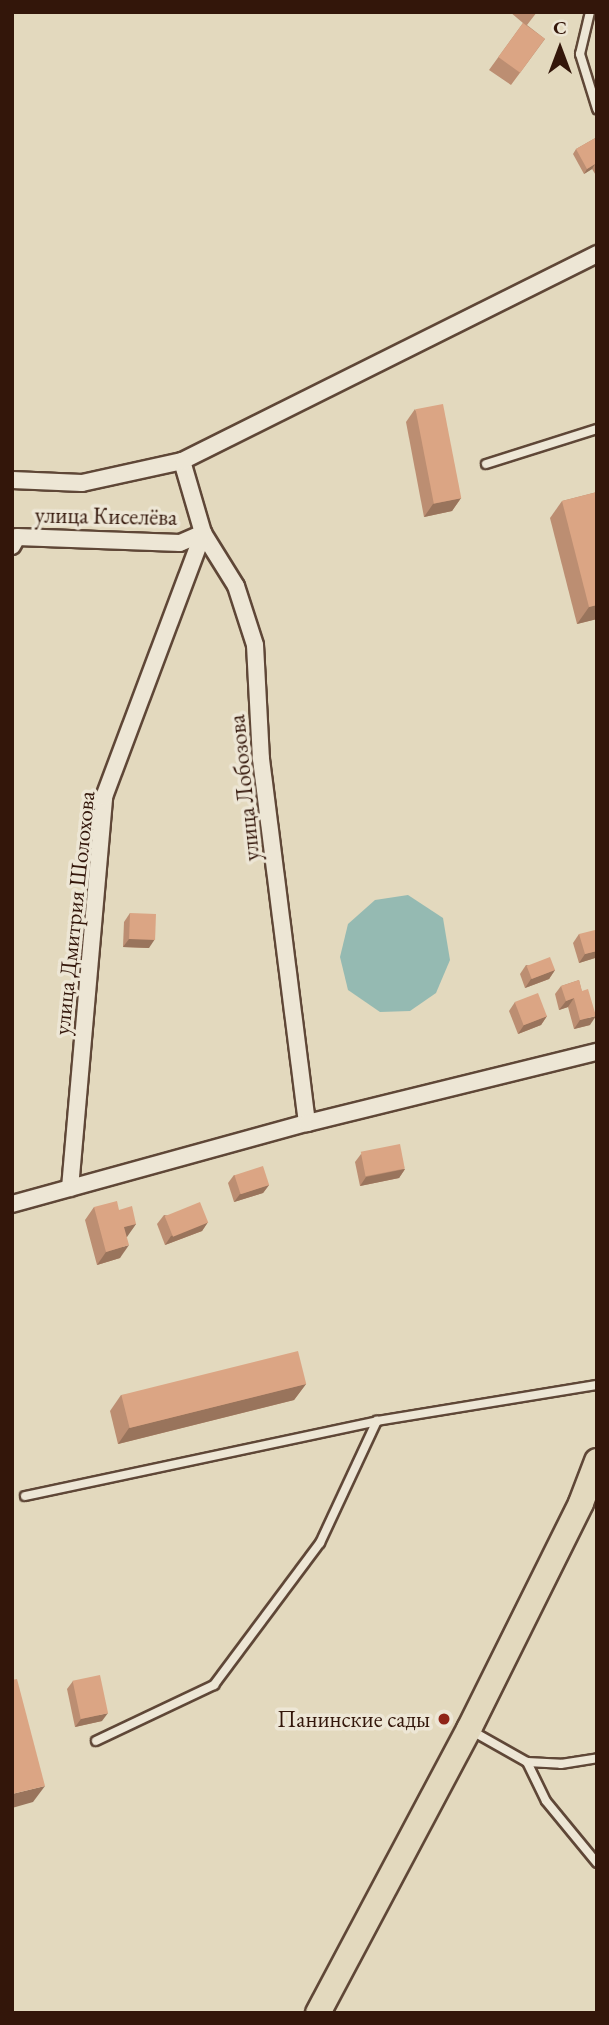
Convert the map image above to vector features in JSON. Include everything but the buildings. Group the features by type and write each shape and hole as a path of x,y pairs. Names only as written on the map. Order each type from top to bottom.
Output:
{"main road":[{"path":"318,2013 589,1503 597,1461"}],"street":[{"path":"12,480 82,483 182,461 597,254"},
{"name":"улица Лобозова","path":"182,461 203,533 236,586 255,645 261,759 307,1123"},
{"name":"улица Киселёва","path":"12,546 17,537 180,543 203,533"},
{"name":"улица Дмитрия Шолохова","path":"70,1188 104,797 203,533"},
{"path":"12,1204 307,1123 597,1052"}],"lane":[{"path":"590,12 580,54 597,109"},
{"path":"486,464 597,429"},
{"path":"25,1496 377,1421 597,1385"},
{"path":"96,1741 214,1685 320,1543 377,1421"},
{"path":"469,1730 527,1762 561,1764 597,1758"},
{"path":"527,1762 545,1801 597,1863"}],"water":[{"path":"408,895 443,918 450,960 436,993 410,1011 380,1012 348,990 340,957 348,924 375,900"}],"place":[{"name":"Панинские сады","path":"444,1719"}]}
